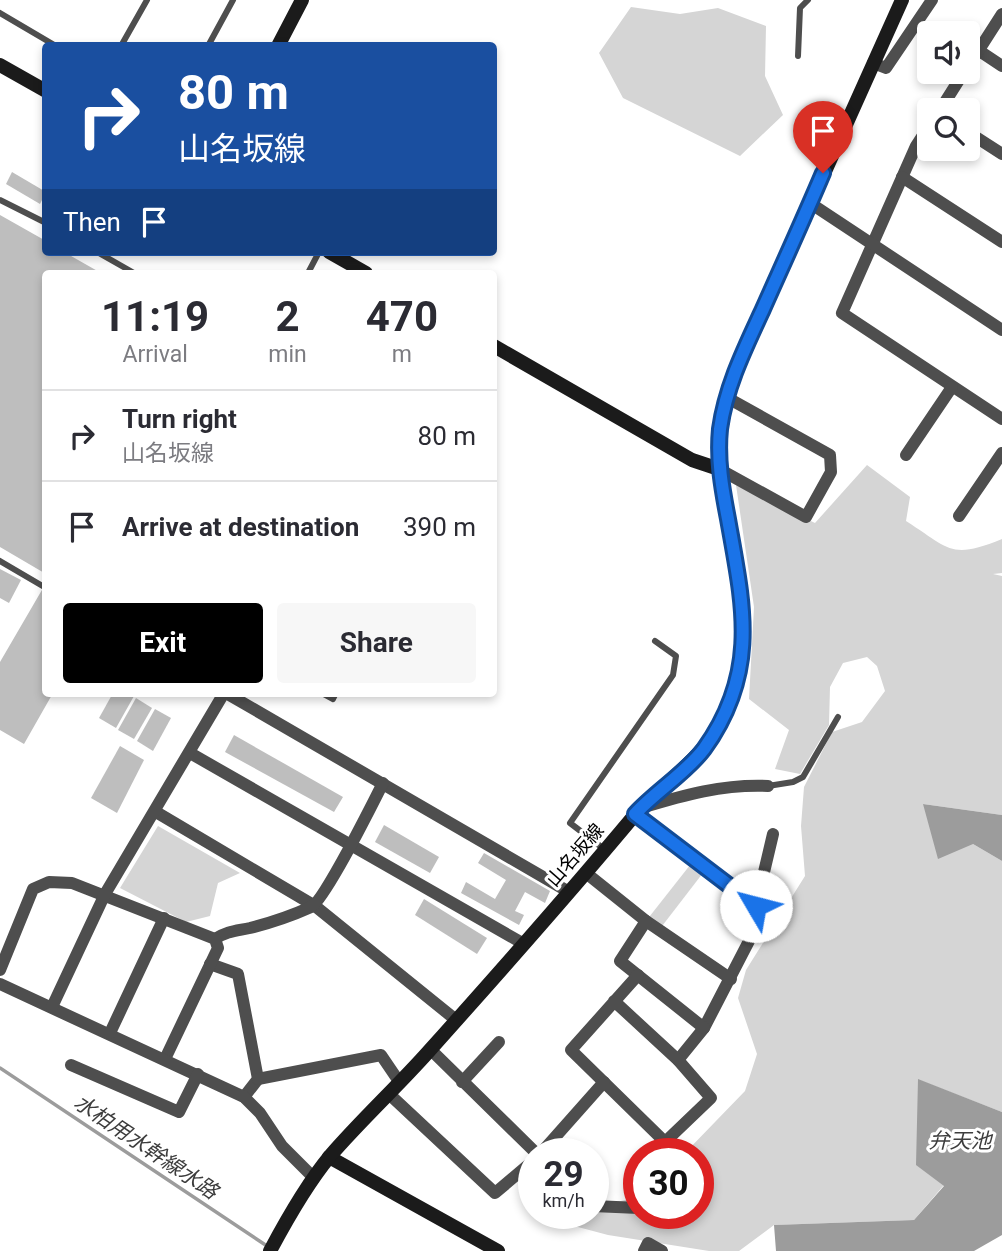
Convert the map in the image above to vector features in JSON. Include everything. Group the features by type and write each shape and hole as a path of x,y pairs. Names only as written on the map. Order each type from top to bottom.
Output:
{"main road":[{"path":"280,42 302,0"},
{"name":"山名坂線","path":"270,1251 329,1157 400,1083 638,811 702,751 720,724 734,689 742,655 743,598 719,469 720,430 726,397 902,0"},
{"path":"0,65 42,89"},
{"path":"336,256 361,270"},
{"path":"497,348 692,460 719,469"},
{"path":"329,1157 498,1251"}],"street":[{"path":"873,63 886,68 932,0"},
{"path":"980,47 1002,14"},
{"path":"980,51 1002,66"},
{"path":"980,140 1002,154"},
{"path":"917,149 871,244 842,313 1002,419"},
{"path":"902,177 1002,242"},
{"path":"810,203 1002,330"},
{"path":"906,455 952,387"},
{"path":"719,469 806,517 831,472 830,455 726,397"},
{"path":"959,516 1002,453"},
{"path":"52,1007 105,894 223,697"},
{"path":"232,697 569,892"},
{"path":"190,752 524,944"},
{"path":"215,939 229,930 258,926 314,906 351,846 383,783"},
{"path":"638,811 696,791 742,785 768,786"},
{"path":"638,811 764,912 705,1028 678,1060"},
{"path":"156,812 314,906 456,1020"},
{"path":"756,906 773,834"},
{"path":"586,873 646,921 731,979"},
{"path":"0,970 33,890 50,882 72,883 105,894 215,939 218,948 165,1059"},
{"path":"110,1033 164,918"},
{"path":"646,921 620,961 705,1028"},
{"path":"210,964 238,974 258,1079"},
{"path":"614,1001 678,1060 711,1098 665,1142 571,1050 614,1001 638,975"},
{"path":"0,984 244,1097 260,1113 282,1146 314,1178"},
{"path":"462,1082 499,1042"},
{"path":"430,1049 522,1138"},
{"path":"244,1097 258,1079 381,1055 400,1083"},
{"path":"71,1065 179,1112 198,1074"},
{"path":"552,1138 604,1082"},
{"path":"389,1094 495,1194 518,1174"},
{"path":"644,1251 648,1244 662,1251"}],"lane":[{"path":"123,42 147,0"},
{"path":"210,42 233,0"},
{"path":"798,56 800,8 808,0"},
{"path":"0,13 49,42"},
{"path":"0,200 42,221"},
{"path":"104,256 129,270"},
{"path":"0,562 42,586"},
{"path":"606,850 570,823 673,675 676,656 655,641"},
{"path":"768,786 793,782 803,777 838,717"}],"shaded area":[{"path":"631,7 680,14 718,8 766,26 765,76 783,115 740,156 623,98 599,53"},
{"path":"867,465 910,497 906,521 942,545 960,550 971,549 1002,539 1002,573 993,574 1002,576 1002,815 923,804 973,844 1002,861 1002,1112 919,1080 944,1185 914,1220 774,1225 739,1251 709,1251 585,1229 609,1229 609,1204 623,1200 623,1229 714,1229 714,1138 700,1138 745,1091 757,1054 738,998 746,970 805,876 801,826 804,787 832,732 862,722 885,691 877,666 867,657 843,663 830,687 829,725 800,774 775,769 789,730 749,699 754,607 736,485 815,523"},
{"path":"158,826 240,873 218,883 210,916 186,922 120,888"},
{"path":"694,860 706,869 659,930 646,921"}],"water":[{"path":"923,804 1002,815 1002,861 973,844 938,859"},
{"name":"弁天池","path":"918,1079 1002,1112 1002,1235 974,1251 776,1251 774,1225 914,1220 944,1186 916,1165"}],"building":[{"path":"12,172 42,190 40,204 6,184"},
{"path":"0,215 42,239 42,256 71,256 96,270 42,270 42,572 0,547"},
{"path":"0,569 21,580 9,603 0,598"},
{"path":"42,590 42,697 51,697 24,744 0,730 0,662"},
{"path":"111,697 133,697 116,728 99,718"},
{"path":"136,698 152,708 134,739 118,730"},
{"path":"155,709 171,718 153,751 137,741"},
{"path":"234,735 343,797 334,812 225,752"},
{"path":"120,746 144,760 117,813 91,798"},
{"path":"384,825 439,857 430,873 375,842"},
{"path":"484,853 550,891 545,903 525,892 515,911 524,915 519,925 461,893 466,882 495,899 506,880 478,863"},
{"path":"424,899 487,938 477,954 415,915"}],"waterway":[{"name":"水柏用水幹線水路","path":"0,1068 267,1246"}],"route":[{"path":"756,906 635,814 702,751 720,724 734,689 742,655 743,598 719,469 720,430 726,397 739,363 823,173"}]}
